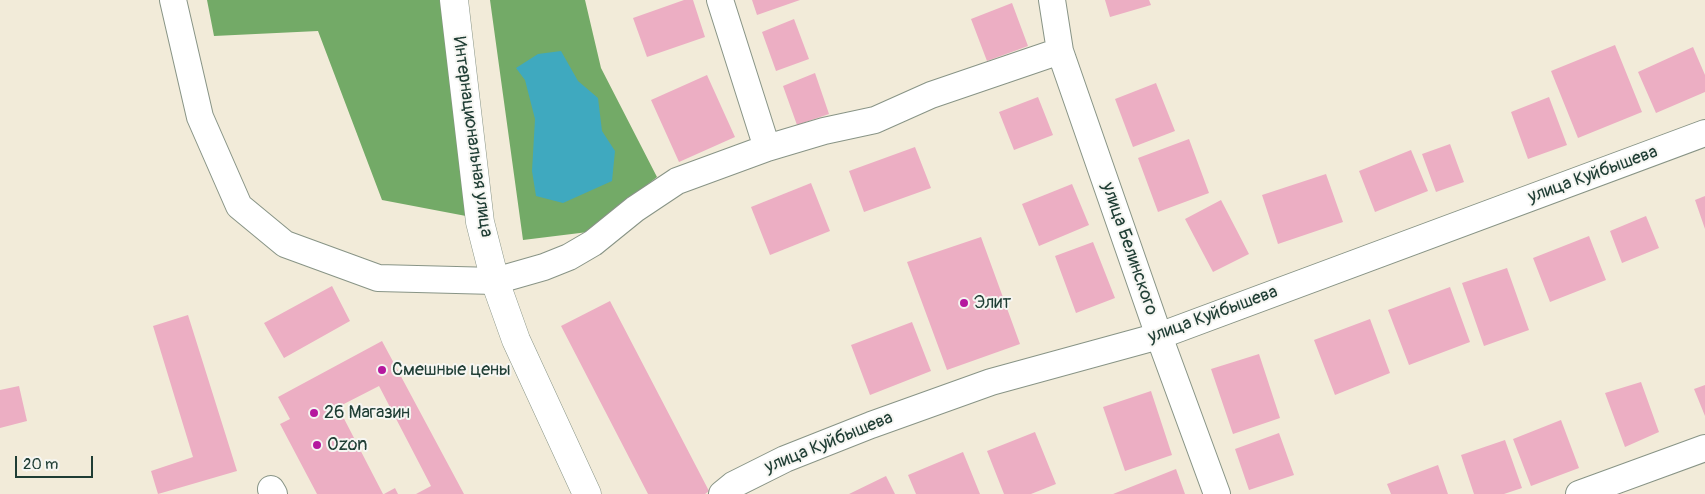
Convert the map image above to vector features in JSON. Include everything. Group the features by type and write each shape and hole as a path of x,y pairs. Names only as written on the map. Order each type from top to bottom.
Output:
{"main road":[{"name":"Интернациональная улица","path":"454,0 480,222 495,281 516,340 587,494"}],"street":[{"path":"173,0 200,117 239,206 285,244 378,278 495,281 544,267 570,257 593,243 635,209 677,181 767,148 824,131 876,120 931,95 1060,51"},
{"path":"720,0 767,148"},
{"name":"улица Белинского","path":"1052,0 1060,51 1159,336 1217,494"},
{"name":"улица Куйбышева","path":"722,494 733,485 785,459 880,422 991,382 1159,336 1705,134"},
{"path":"1580,494 1705,448"}],"green space":[{"path":"207,0 444,0 466,216 382,200 318,31 214,36"},
{"path":"490,0 585,0 601,68 657,177 588,232 523,240"}],"water":[{"path":"561,51 578,81 598,98 602,131 615,151 612,181 563,203 536,196 532,171 535,119 525,80 516,68 538,54"}],"building":[{"path":"684,0 693,0 705,37 647,57 633,18"},
{"path":"752,0 800,0 757,15"},
{"path":"1105,0 1149,0 1151,5 1110,17"},
{"path":"1012,3 1028,46 987,61 971,19"},
{"path":"794,19 809,59 776,71 762,32"},
{"path":"1615,45 1642,112 1578,138 1551,71"},
{"path":"1693,47 1705,75 1705,92 1656,113 1638,72"},
{"path":"815,73 829,114 797,125 783,86"},
{"path":"707,75 735,137 679,162 651,100"},
{"path":"1156,83 1175,131 1133,147 1115,99"},
{"path":"1038,97 1053,135 1014,150 999,112"},
{"path":"1549,97 1567,145 1528,159 1511,112"},
{"path":"1189,139 1209,193 1158,212 1138,158"},
{"path":"1450,144 1464,182 1436,192 1422,154"},
{"path":"915,147 931,188 864,212 849,171"},
{"path":"1411,150 1428,191 1375,212 1359,171"},
{"path":"1326,174 1343,222 1278,244 1262,195"},
{"path":"811,183 830,231 770,255 751,207"},
{"path":"1072,184 1089,225 1039,246 1022,204"},
{"path":"1705,196 1705,229 1695,200"},
{"path":"1221,200 1249,254 1213,272 1185,219"},
{"path":"1646,216 1659,248 1622,263 1610,231"},
{"path":"1589,236 1606,280 1550,302 1533,258"},
{"name":"Элит","path":"981,237 1020,344 947,370 907,262"},
{"path":"1093,242 1115,298 1076,313 1055,256"},
{"path":"1507,268 1529,330 1484,346 1462,283"},
{"path":"332,286 350,321 284,358 264,323"},
{"path":"1450,287 1470,342 1409,365 1388,310"},
{"path":"610,301 709,491 705,494 648,494 561,326"},
{"path":"188,315 237,471 158,494 151,471 193,457 153,326"},
{"path":"1370,319 1390,373 1335,395 1314,340"},
{"path":"912,322 931,371 870,395 851,345"},
{"name":"26 Магазин","path":"382,341 464,494 416,494 431,486 379,386 338,407 383,494 317,494 280,424 290,419 278,397"},
{"path":"1259,354 1280,418 1233,434 1211,369"},
{"path":"1641,382 1659,432 1625,447 1605,393"},
{"path":"1705,385 1705,416 1694,389"},
{"path":"19,386 27,421 0,428 0,390"},
{"path":"1151,391 1172,455 1125,471 1103,407"},
{"path":"1561,420 1579,468 1531,486 1513,439"},
{"path":"1035,432 1056,484 1031,494 1004,494 987,451"},
{"path":"1279,433 1294,475 1249,490 1235,449"},
{"path":"1505,440 1522,488 1504,494 1474,494 1461,455"},
{"path":"963,452 980,494 916,494 908,475"},
{"path":"1438,465 1448,494 1391,494 1387,484"},
{"path":"1176,469 1185,494 1113,494"},
{"path":"886,476 895,494 849,494"},
{"path":"395,488 398,494 384,494"}],"place":[{"name":"Элит","path":"964,303"},
{"name":"Смешные цены","path":"382,370"},
{"name":"26 Магазин","path":"314,413"},
{"name":"Ozon","path":"317,445"}]}
